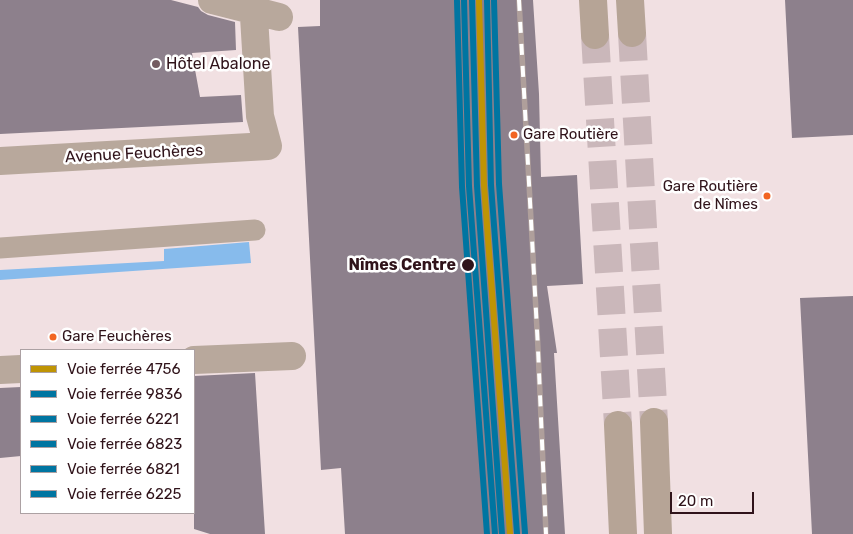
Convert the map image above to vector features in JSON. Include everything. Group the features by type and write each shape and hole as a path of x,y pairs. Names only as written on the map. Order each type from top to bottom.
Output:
{"main road":[{"path":"593,0 595,36"},
{"path":"630,0 632,33"},
{"path":"654,422 658,534"},
{"path":"618,425 623,534"}],"street":[{"path":"212,0 262,9"},
{"name":"Avenue Feuchères","path":"0,161 268,146 260,116 262,9"},
{"path":"0,248 255,230"},
{"path":"195,360 292,356"},
{"path":"0,370 20,369"}],"water":[{"path":"249,242 251,263 0,280 0,270 164,261 164,249"}],"building":[{"path":"0,0 171,0 198,7 208,15 235,22 236,50 192,53 200,97 241,95 243,122 0,134"},
{"path":"320,0 533,0 539,94 541,177 577,175 583,284 547,286 557,353 554,353 565,534 345,534 341,468 321,470 298,27 320,26"},
{"path":"785,0 853,0 853,135 792,138"},
{"path":"853,296 853,534 812,534 800,298"},
{"path":"255,373 265,534 210,534 194,529 195,376"},
{"path":"20,387 20,456 0,458 0,388"}],"tunnel":[{"path":"632,33 654,422"},
{"path":"595,35 618,425"}],"railway":[{"path":"519,0 546,534"}],"rail line":[{"name":"6823","path":"464,0 469,186 495,534"},
{"name":"9836","path":"472,0 477,186 502,534"},
{"name":"4756","path":"479,0 484,185 510,534"},
{"name":"6221","path":"487,0 491,185 517,533"},
{"name":"6821","path":"494,0 499,184 525,533"},
{"name":"6225","path":"457,1 462,187 487,534"}],"place":[{"name":"Hôtel Abalone","path":"156,64"},
{"name":"Gare Routière","path":"514,135"},
{"name":"Gare Routière de Nîmes","path":"767,196"},
{"name":"Nîmes Centre","path":"468,265"},
{"name":"Gare Feuchères","path":"53,337"}]}
